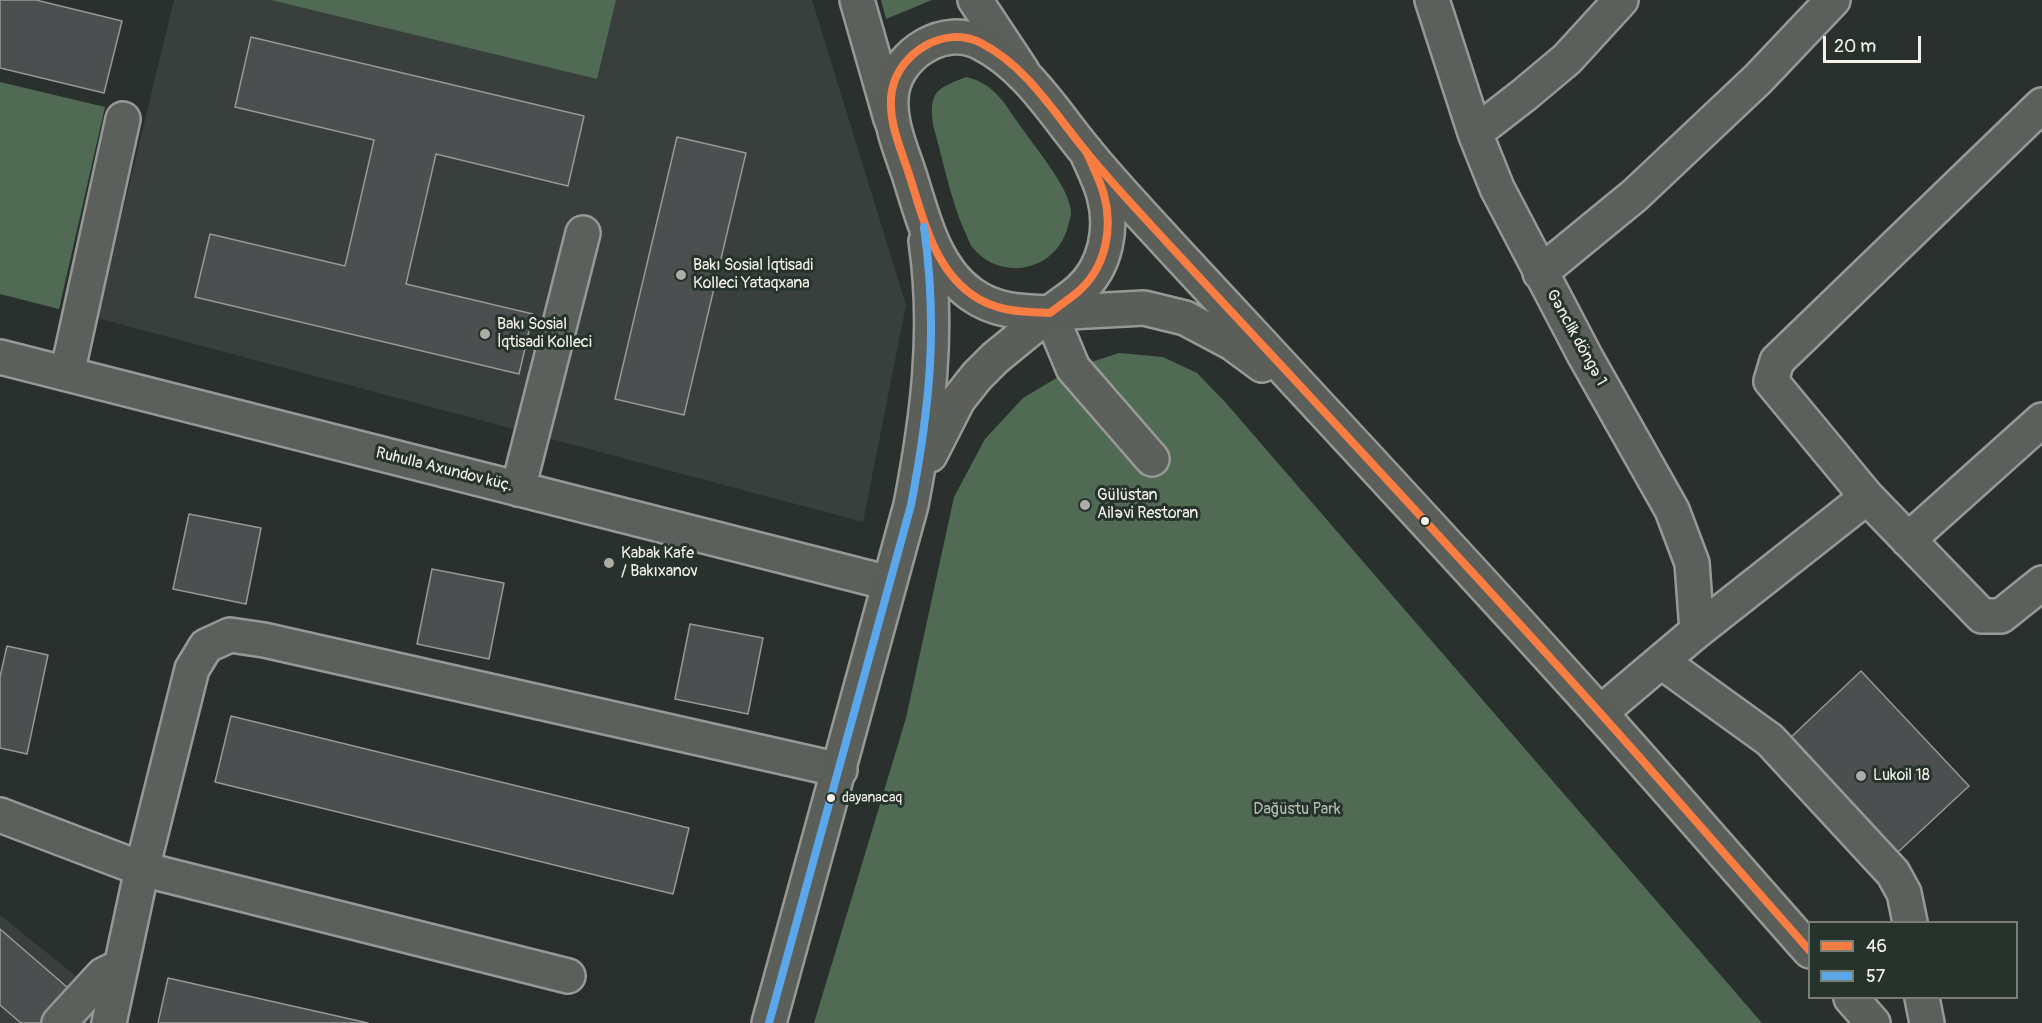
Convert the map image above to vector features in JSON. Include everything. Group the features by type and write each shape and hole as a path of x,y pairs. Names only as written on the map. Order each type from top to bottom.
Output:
{"main road":[{"path":"769,1023 911,505 924,434 932,339 932,290 924,227 893,128 891,95 897,72 913,52 936,41 954,36 977,40 1027,77 1086,151 1157,232 1339,426 1600,712 1808,950"},
{"path":"911,505 936,441 958,400 995,358 1082,288 1097,268 1106,247 1108,223 1104,194 1086,151"},
{"path":"924,227 945,265 960,285 972,295 1004,310 1050,313 1144,308 1185,318 1232,343 1282,379 1339,426"},
{"path":"1852,999 1873,1023"}],"street":[{"path":"857,0 893,128"},
{"path":"975,0 1027,77"},
{"path":"1475,133 1567,59 1621,0"},
{"path":"1540,273 1635,195 1758,80 1833,0"},
{"name":"Gənclik döngə 1","path":"1440,4 1475,133 1497,188 1540,273 1672,510 1692,563 1697,631"},
{"path":"2042,105 1777,361 1772,381 1867,496 1982,616 2001,616 2042,583"},
{"path":"67,374 123,120"},
{"path":"518,489 583,233"},
{"path":"1050,313 1073,368 1152,459"},
{"name":"Ruhulla Axundov küç.","path":"0,357 889,583"},
{"path":"1908,540 2042,420"},
{"path":"1600,712 1697,631 1867,496"},
{"path":"109,1023 142,869 192,669 206,646 230,635 275,643 840,770"},
{"path":"1662,662 1770,740 1893,873 1904,893 1910,921"},
{"path":"0,815 142,869 568,976"},
{"path":"59,1023 103,975 121,966"},
{"path":"1922,999 1927,1023"}],"shaded area":[{"path":"174,0 812,0 906,305 863,522 97,318"},
{"path":"0,915 102,997 95,1023 0,1023"}],"green space":[{"path":"271,0 616,0 597,79"},
{"path":"881,0 932,0 886,19"},
{"path":"966,77 986,85 1006,105 1060,182 1070,204 1071,216 1062,241 1040,262 1027,267 1012,268 998,265 984,258 971,245 955,205 933,125 932,105 941,88"},
{"path":"0,82 105,107 59,309 0,294"},
{"name":"Dağüstu Park","path":"1119,353 1163,357 1197,373 1226,403 1762,1023 814,1023 906,718 954,497 985,439 1023,398 1073,368"}],"building":[{"path":"0,0 36,0 122,21 104,93 0,68"},
{"path":"251,37 584,116 568,186 436,154 406,284 533,314 519,374 195,297 210,234 345,266 374,140 235,107"},
{"path":"677,137 746,153 684,415 615,399"},
{"path":"189,514 261,528 246,604 173,589"},
{"path":"432,569 504,583 489,659 417,644"},
{"path":"690,624 763,638 748,714 675,699"},
{"path":"7,646 48,655 27,754 0,748 0,677"},
{"path":"1861,671 1969,786 1897,853 1789,739"},
{"path":"231,716 689,828 673,894 215,782"},
{"path":"0,929 75,994 49,1023 21,1023 0,1005"},
{"path":"168,978 368,1023 158,1023"}],"transit line":[{"name":"46","path":"953,37 967,38 981,43 1012,64 1038,90 1086,152 1102,189 1108,220 1105,246 1096,270 1080,290 1050,313 1000,308 980,300 958,282 947,269 930,238 892,121 891,100 896,77 914,54 939,40 953,37"},
{"name":"46","path":"1086,152 1173,249 1548,655 1808,949"},
{"name":"57","path":"769,1023 911,505 923,434 930,366 931,298 924,227"}],"place":[{"name":"Bakı Sosial İqtisadi Kolleci Yataqxana","path":"681,275"},
{"name":"Bakı Sosial İqtisadi Kolleci","path":"485,334"},
{"name":"Gülüstan Ailəvi Restoran","path":"1085,505"},
{"name":"Kabak Kafe / Bakıxanov","path":"609,563"},
{"name":"Lukoil 18","path":"1861,776"},
{"name":"dayanacaq","path":"831,798"}]}
